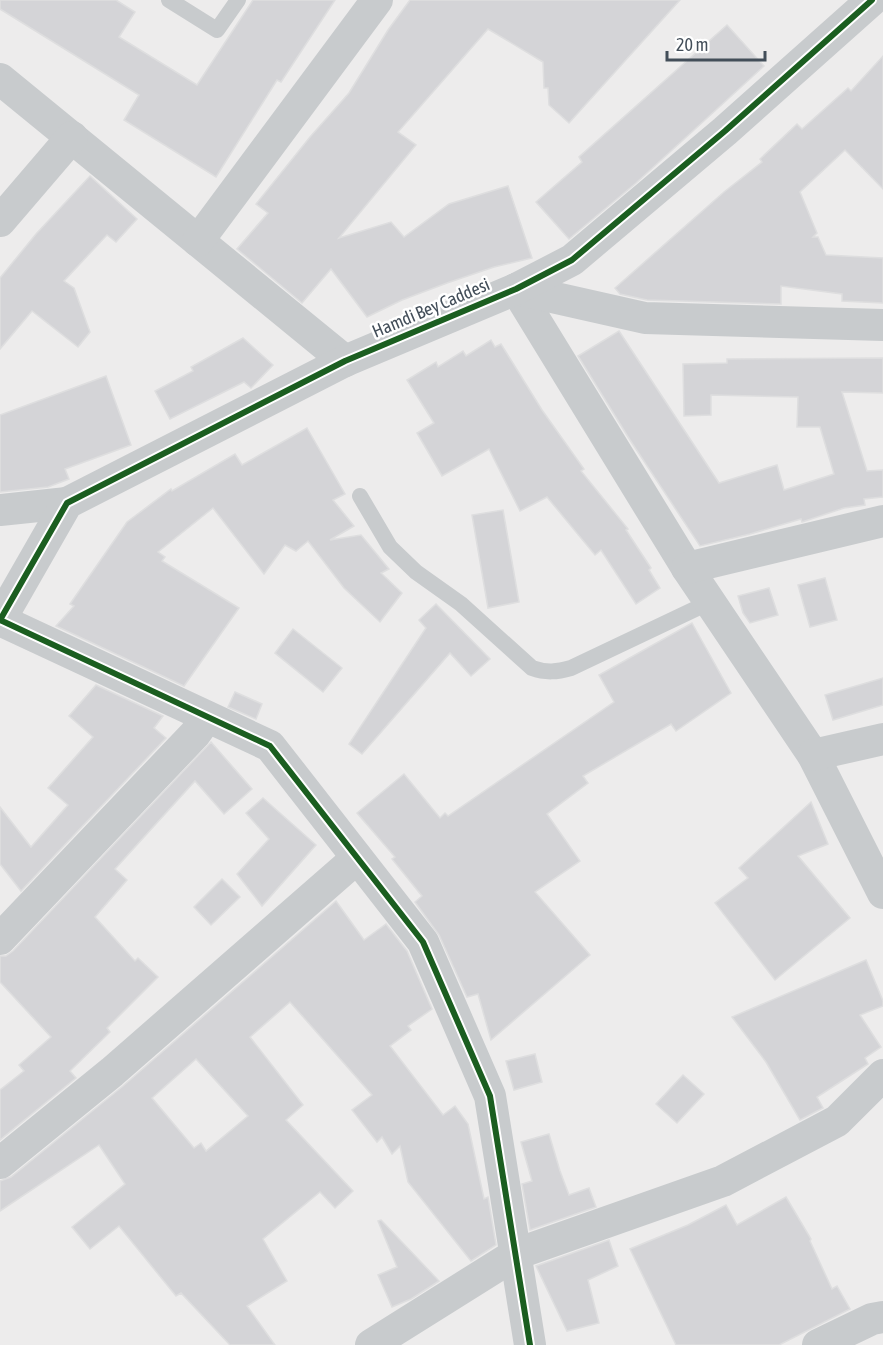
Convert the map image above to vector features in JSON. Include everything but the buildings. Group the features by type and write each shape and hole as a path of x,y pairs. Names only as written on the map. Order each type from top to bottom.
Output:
{"street":[{"path":"198,241 377,0"},
{"name":"Hamdi Bey Caddesi","path":"67,503 345,361 516,288 572,260 725,131 872,0"},
{"path":"0,79 345,361"},
{"path":"0,221 72,137"},
{"path":"516,288 645,318 883,325"},
{"path":"516,288 687,568 813,755 883,892"},
{"path":"0,510 67,503"},
{"path":"67,503 0,620 270,746 423,942 490,1096 530,1345"},
{"path":"687,568 883,521"},
{"path":"0,939 195,734 207,717"},
{"path":"813,755 883,739"},
{"path":"0,1163 112,1072 357,858"},
{"path":"371,1345 516,1254 723,1181 837,1121 883,1075"},
{"path":"818,1345 872,1319 883,1317"}],"lane":[{"path":"170,0 217,30 238,0"},
{"path":"360,496 390,547 416,572 461,604 532,668 540,671 561,671 571,668 710,602"}],"cycle path":[{"path":"0,620 67,503 345,361 516,289 572,260 725,131 872,0"},
{"path":"0,620 270,746 423,942 490,1096 530,1345"}]}
